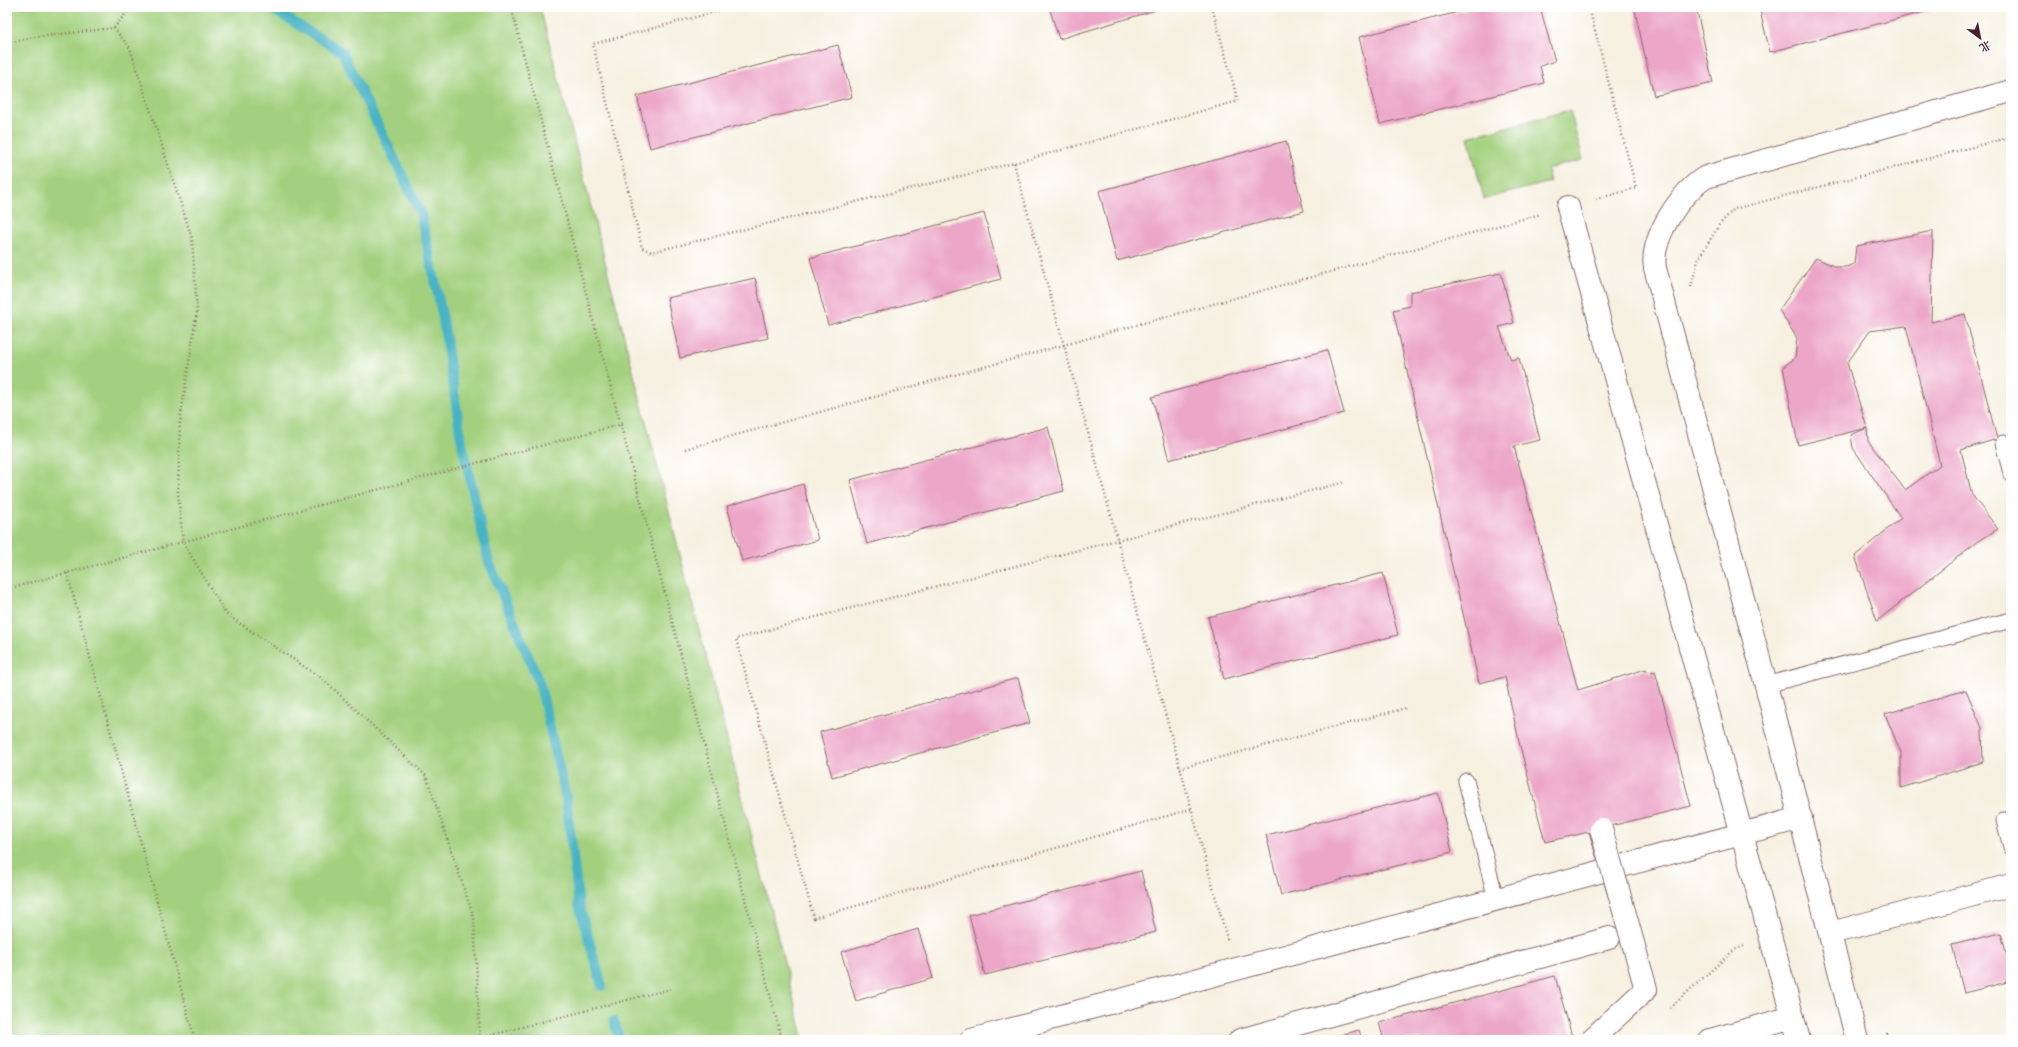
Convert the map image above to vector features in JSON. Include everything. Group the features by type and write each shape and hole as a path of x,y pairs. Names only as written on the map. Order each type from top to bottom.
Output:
{"street":[{"path":"1857,1040 1801,818 1655,268 1654,254 1662,231 1686,196 1695,185 1706,177 2011,91"},
{"path":"1568,207 1799,1040"},
{"path":"971,1040 1801,818"},
{"path":"1591,1040 1646,989 1601,829"},
{"path":"1831,933 2011,885"},
{"path":"1240,1040 1609,938"},
{"path":"1710,1040 1793,1017"}],"lane":[{"path":"2004,443 2011,473"},
{"path":"1766,685 2011,620"},
{"path":"1466,781 1496,899"},
{"path":"2004,820 2011,847"}],"path":[{"path":"7,43 35,37 114,28 131,7"},
{"path":"511,7 622,424 782,1040"},
{"path":"734,7 593,44 642,248 652,252 1014,163 1238,101 1212,7"},
{"path":"685,449 1636,188 1589,7"},
{"path":"114,28 130,48 192,238 197,311 180,421 178,493 183,542 226,614 324,680 426,776 474,918 480,1039"},
{"path":"1691,289 1698,260 1719,226 1734,209 2011,137"},
{"path":"1014,163 1236,969"},
{"path":"7,589 622,424"},
{"path":"1192,809 814,918 736,639 1345,482"},
{"path":"67,573 195,1040"},
{"path":"1180,768 1406,708"},
{"path":"1669,1008 1734,950"},
{"path":"472,1040 670,988"},
{"path":"1886,1032 1888,1040"}],"green space":[{"path":"7,7 540,7 804,1040 7,1040"},
{"path":"1570,110 1583,160 1547,169 1550,182 1484,199 1468,137"}],"building":[{"path":"1049,7 1166,7 1059,39"},
{"path":"1478,7 1540,7 1555,61 1540,66 1544,83 1380,124 1359,37"},
{"path":"1634,7 1696,7 1713,83 1654,96"},
{"path":"1759,7 1938,7 1939,8 1770,52"},
{"path":"838,45 852,97 650,148 637,96"},
{"path":"1286,141 1304,211 1117,261 1099,191"},
{"path":"984,213 1001,279 828,325 810,258"},
{"path":"1933,231 1931,322 1965,314 1997,439 1961,450 1972,495 1998,529 1978,541 1877,621 1855,556 1901,518 1853,448 1851,435 1867,428 1798,445 1783,367 1795,358 1797,338 1779,310 1816,258 1836,267 1846,267 1854,264 1856,246","holes":["1906,326 1940,465 1905,490 1868,441 1867,428 1847,363 1870,331"]},
{"path":"1501,273 1514,323 1499,327 1511,360 1519,358 1540,440 1514,446 1578,690 1646,669 1648,672 1655,671 1691,806 1607,827 1656,995 1600,1040 1636,990 1589,832 1545,842 1520,746 1505,677 1479,683 1393,310 1410,306 1410,292"},
{"path":"755,278 768,338 680,358 667,298"},
{"path":"1327,350 1344,413 1169,460 1152,397"},
{"path":"1048,427 1064,491 867,544 850,480"},
{"path":"803,484 818,540 742,561 727,506"},
{"path":"1383,573 1398,635 1224,679 1208,617"},
{"path":"1018,678 1030,723 832,777 820,732"},
{"path":"1966,690 1982,728 1983,762 1901,788 1901,753 1885,714"},
{"path":"1438,793 1452,852 1281,895 1266,835"},
{"path":"1141,871 1156,932 985,975 969,915"},
{"path":"918,929 933,978 856,1001 841,952"},
{"path":"2001,933 2011,971 2011,981 1964,993 1952,945"},
{"path":"1555,976 1573,1040 1384,1040 1379,1023"},
{"path":"1359,1030 1362,1040 1323,1040"}],"waterway":[{"path":"269,7 342,52 420,211 443,319 461,438 488,559 540,685 566,798 579,905 602,986"},
{"path":"614,1021 620,1040"}]}
